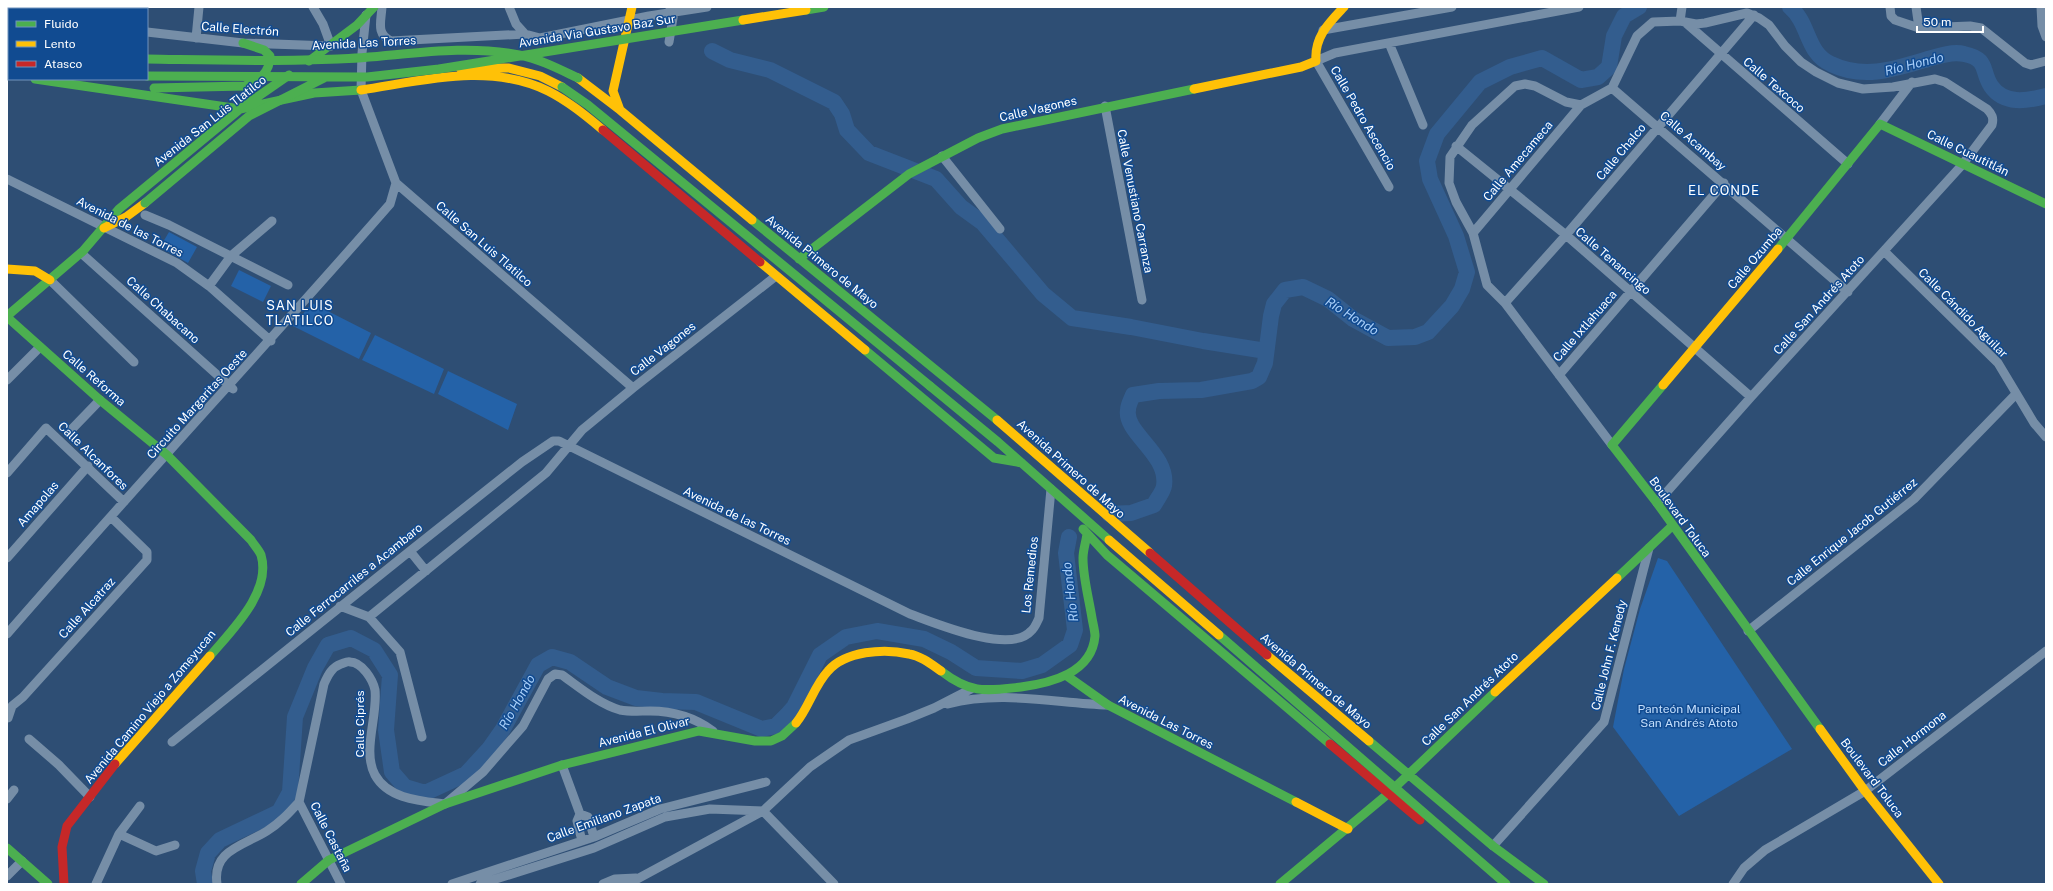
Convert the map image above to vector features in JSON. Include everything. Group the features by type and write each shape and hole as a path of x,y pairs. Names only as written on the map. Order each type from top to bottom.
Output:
{"main road":[{"name":"Avenida San Luis Tlatilco","path":"7,317 81,253 119,209 240,109 331,46 374,7"},
{"path":"620,110 613,91 627,22 632,7"},
{"name":"Avenida Via Gustavo Baz Sur","path":"439,68 824,7"},
{"path":"1316,61 1314,47 1318,36 1344,7"},
{"path":"102,89 219,88 246,86 266,74 270,63 270,56 264,50 243,43"},
{"name":"Avenida Las Torres","path":"148,59 350,59 449,50 488,49 524,55 558,67 578,78"},
{"name":"Calle Vagones","path":"799,259 909,174 942,156 1002,128 1301,67 1316,61"},
{"path":"148,76 367,77 439,68 509,68 540,76 562,87 588,104 998,442 1077,513 1506,884"},
{"path":"42,80 240,109 314,93 361,90 480,75 507,78 536,86 558,96 581,112 994,458 1003,461 1022,463"},
{"path":"104,228 126,217 145,203 249,116 327,76"},
{"name":"Avenida Primero de Mayo","path":"578,78 620,110 799,259 992,415 1269,657 1492,846 1544,884"},
{"path":"219,88 233,96 238,101 240,109"},
{"name":"Calle Ozumba","path":"1612,445 1787,239 1880,124"},
{"name":"Calle Cuautitlán","path":"1880,124 1962,165 2046,204"},
{"path":"714,224 732,203"},
{"path":"7,269 35,271 50,280"},
{"name":"Calle Reforma","path":"7,317 100,400 167,455 251,540 261,555 262,571"},
{"name":"Boulevard Toluca","path":"1612,445 1657,503 1672,526 1865,791 1939,884"},
{"path":"1077,513 1081,526 1107,555 1496,884"},
{"name":"Calle San Andrés Atoto","path":"1280,884 1389,794 1537,652 1672,526"},
{"path":"971,689 984,690 1048,683 1066,676 1088,658 1093,648 1095,636 1083,558 1087,534"},
{"name":"Avenida Camino Viejo a Zomeyucan","path":"64,884 62,847 67,826 128,747 191,680 251,606 258,590 262,571"},
{"name":"Avenida El Olivar","path":"301,884 329,860 445,804 562,765 685,734 713,731 761,742 771,741 781,736 796,724 803,714 821,679 828,670 837,663 848,658 869,653 899,652 912,655 927,660 971,689"},
{"path":"1253,678 1263,677 1267,674 1270,668 1269,657"},
{"path":"1066,676 1108,705"},
{"name":"Avenida Las Torres","path":"1108,705 1348,829"},
{"path":"1373,808 1376,796 1374,781"},
{"path":"7,848 48,884"}],"street":[{"path":"196,38 199,7"},
{"path":"313,7 323,24 331,46"},
{"name":"Avenida Las Torres","path":"382,7 381,32 384,37 391,41 525,34"},
{"path":"510,7 516,24 525,34"},
{"name":"Avenida Via Gustavo Baz Sur","path":"525,34 540,38 627,22 671,10 708,7"},
{"path":"1323,30 1452,7"},
{"path":"1316,61 1335,53 1579,7"},
{"path":"1890,7 1891,16 1895,20 1919,28 1970,26 1981,28 2025,63 2031,65 2046,61"},
{"path":"1916,7 1919,28"},
{"path":"2041,7 2042,26 2046,37"},
{"path":"669,42 671,10"},
{"path":"1581,105 1612,88 1630,48 1646,27 1653,22 1682,16 1705,23 1747,13 1754,15 1769,25 1785,46 1801,62 1816,72 1838,83 1863,89 1893,87 1912,82"},
{"path":"361,90 362,54 366,15"},
{"name":"Calle Chalco","path":"1505,303 1566,235 1754,15"},
{"name":"Calle Texcoco","path":"1682,16 1721,54 1848,164"},
{"name":"Calle Electrón","path":"148,32 243,43 331,46"},
{"path":"1389,43 1423,125"},
{"name":"Calle Pedro Ascencio","path":"1316,61 1389,187"},
{"name":"Calle San Andrés Atoto","path":"1657,503 1750,397 1848,292 1962,165 1992,125 1994,120 1987,109 1945,82 1935,79 1912,82"},
{"name":"Calle Ozumba","path":"1880,124 1912,82"},
{"name":"Boulevard Toluca","path":"1581,105 1566,102 1535,86 1525,84 1515,86 1472,125 1456,146 1450,157 1449,183 1456,202 1473,233 1487,285 1505,303 1612,445"},
{"name":"Calle Acambay","path":"1612,88 1724,183 1848,292"},
{"name":"Calle San Luis Tlatilco","path":"361,90 396,183 633,388"},
{"name":"Calle Amecameca","path":"1473,233 1511,190 1581,105"},
{"name":"Calle Venustiano Carranza","path":"1105,106 1142,300"},
{"name":"Calle Tenancingo","path":"1456,146 1566,235 1750,397"},
{"path":"942,156 1000,229"},
{"name":"Avenida de las Torres","path":"8,180 177,263 209,286 271,341"},
{"name":"Circuito Margaritas Oeste","path":"7,634 124,502 231,387 390,204 395,193 396,183"},
{"name":"Calle Ixtlahuaca","path":"1559,375 1724,183"},
{"name":"Avenida de las Torres","path":"145,215 288,285"},
{"path":"209,286 231,256 272,221"},
{"name":"Calle Cándido Aguilar","path":"1884,251 1998,363 2034,423 2046,437"},
{"name":"Calle Chabacano","path":"81,253 231,387"},
{"name":"Calle Vagones","path":"569,446 582,430 633,388 776,276"},
{"path":"50,280 134,362"},
{"path":"7,380 40,347"},
{"name":"Calle Enrique Jacob Gutiérrez","path":"1748,631 1914,499 2016,394"},
{"path":"72,429 100,400"},
{"name":"Calle Alcanfores","path":"7,472 46,428 88,466 124,502"},
{"name":"Avenida de las Torres","path":"553,441 560,441 910,614"},
{"name":"Calle Ferrocarriles a Acambaro","path":"172,742 340,606 522,462 553,441"},
{"path":"369,617 546,473 569,446"},
{"name":"Amapolas","path":"7,558 88,466"},
{"name":"Los Remedios","path":"910,614 947,628 994,639 1017,639 1031,632 1039,618 1051,489"},
{"name":"Calle Alcatraz","path":"7,717 12,706 23,697 148,560 147,552 111,517"},
{"name":"Calle John F. Kenedy","path":"1492,846 1604,722 1649,548"},
{"path":"410,551 426,571"},
{"path":"340,606 369,617 400,652 422,737"},
{"name":"Calle Hormona","path":"1733,884 1744,868 1765,850 1865,791 2046,652"},
{"name":"Calle Ciprés","path":"217,884 215,872 218,863 225,855 268,831 286,817 299,802 324,684 329,672 339,665 350,662 359,665 368,675 375,690 370,757 375,775 397,794 419,801 445,804"},
{"path":"445,804 483,772 523,726 548,678 555,674 562,675 610,707 635,712 663,711 690,717 700,721 713,731"},
{"path":"628,884 763,811 810,766 849,740 934,708 971,689"},
{"name":"Avenida Las Torres","path":"934,708 968,700 982,699 1044,699 1073,704 1108,705"},
{"path":"29,740 59,765 90,797"},
{"path":"562,765 580,814 577,821 582,841"},
{"name":"Calle Emiliano Zapata","path":"452,884 594,837 660,809 766,782"},
{"path":"7,799 14,790"},
{"name":"Calle Castaña","path":"299,802 341,884"},
{"path":"96,884 119,834 140,806"},
{"path":"660,809 665,817"},
{"name":"Calle Emiliano Zapata","path":"480,884 594,848 665,817 710,809 763,811"},
{"path":"763,811 834,884"},
{"path":"580,814 588,817 594,837"},
{"path":"119,834 156,851 175,845"},
{"path":"7,876 22,861"},
{"path":"603,884 615,879 639,878"}],"green space":[{"path":"169,232 197,247 188,263 160,247"},
{"path":"239,270 271,286 263,302 231,286"},
{"path":"312,303 371,333 359,359 293,326"},
{"path":"375,335 444,369 434,394 362,360"},
{"path":"448,371 517,404 508,430 438,394"},
{"name":"Panteón Municipal San Andrés Atoto","path":"1658,558 1667,561 1792,749 1679,816 1613,727 1624,669 1640,609"}],"waterway":[{"name":"Río Hondo","path":"1109,514 1131,513 1154,505 1164,486 1164,474 1160,464 1139,436 1129,419 1128,408 1133,395 1159,391 1201,390 1252,381 1259,377 1265,363 1274,304 1285,290 1303,287 1328,299 1353,319 1388,338 1415,337 1428,332 1452,306 1462,289 1467,272 1456,236 1430,179 1427,161 1437,134 1480,82 1510,67 1542,58 1581,80 1598,77 1609,67 1614,36 1624,16 1639,7"},
{"name":"Río Hondo","path":"1790,7 1801,22 1812,46 1817,53 1831,64 1843,69 1867,72 1880,71 1904,66 1941,55 1960,53 1972,56 1981,62 1991,86 2002,96 2016,100 2046,96"},
{"path":"712,51 730,60 770,70 834,102 842,114 847,130 869,153 936,179 961,207 983,223 1043,294 1072,318 1266,351"},
{"name":"Río Hondo","path":"205,884 203,871 208,853 220,840 279,812 290,792 295,717 315,668 328,645 351,638 374,650 390,675 386,730 392,772 405,787 425,793 466,774 489,749 503,729 538,665 552,657 570,662 607,687 636,698 662,701 696,702 762,729 776,726 787,715 794,707 820,655 846,637 877,631 924,639 951,652 976,668 1022,671 1042,665 1070,645 1075,630 1066,553 1069,537"}],"traffic: fast":[{"path":"309,61 357,25 374,7"},
{"path":"806,10 824,7"},
{"path":"439,69 743,20"},
{"path":"154,88 245,86 250,84 263,75 266,71 270,62 270,56 264,50 243,43"},
{"path":"148,59 314,60 361,58 451,50 474,50 527,57 578,78"},
{"path":"148,76 367,77 439,69"},
{"path":"7,316 83,251 119,209 240,109 289,75"},
{"path":"145,203 249,116 324,78"},
{"path":"42,80 240,109 314,93 361,90"},
{"path":"562,87 588,105 930,386"},
{"path":"799,259 909,174 978,138 1002,129 1194,89"},
{"path":"1778,249 1880,124 2046,204"},
{"path":"752,220 997,420"},
{"path":"7,317 100,400 167,455 251,540 259,551 263,569 261,583 255,597 248,610 210,656"},
{"path":"865,350 994,458 1022,463"},
{"path":"1663,385 1612,445 1657,503 1820,729"},
{"path":"930,386 998,442 1109,540"},
{"path":"1617,578 1672,526"},
{"path":"1083,529 1107,555 1330,744"},
{"path":"941,671 961,684 988,690 1045,683 1068,674 1078,667 1086,659 1092,649 1095,636 1083,566 1083,552 1087,534"},
{"path":"1219,635 1506,884"},
{"path":"1067,676 1108,705 1296,802"},
{"path":"1280,884 1389,793 1495,692"},
{"path":"301,884 329,860 445,804 562,765 699,731 755,741 771,741 782,736 796,723"},
{"path":"1369,741 1493,846 1544,884"},
{"path":"7,848 48,884"}],"traffic: slow":[{"path":"620,110 613,91 632,7"},
{"path":"1194,89 1301,67 1316,61 1317,45 1320,38 1328,25 1344,7"},
{"path":"743,20 806,10"},
{"path":"460,68 509,68 540,76 562,87"},
{"path":"361,90 455,76 502,77 526,82 548,91 570,104 603,130"},
{"path":"578,78 620,110 752,220"},
{"path":"104,228 126,217 145,203"},
{"path":"1663,385 1778,249"},
{"path":"760,262 865,350"},
{"path":"7,269 35,271 50,280"},
{"path":"997,420 1150,553"},
{"path":"1109,540 1219,635"},
{"path":"1495,692 1617,578"},
{"path":"796,723 801,717 819,683 828,671 835,664 855,655 877,651 899,652 922,658 941,671"},
{"path":"1267,655 1369,741"},
{"path":"115,764 210,656"},
{"path":"1820,729 1865,791 1939,884"},
{"path":"1296,802 1348,829"}],"traffic: jam":[{"path":"603,130 760,262"},
{"path":"1150,553 1267,655"},
{"path":"1330,744 1420,820"},
{"path":"64,884 62,847 67,826 115,764"}],"district":[{"name":"EL CONDE","path":"1724,190"},
{"name":"SAN LUIS TLATILCO","path":"300,312"}]}
